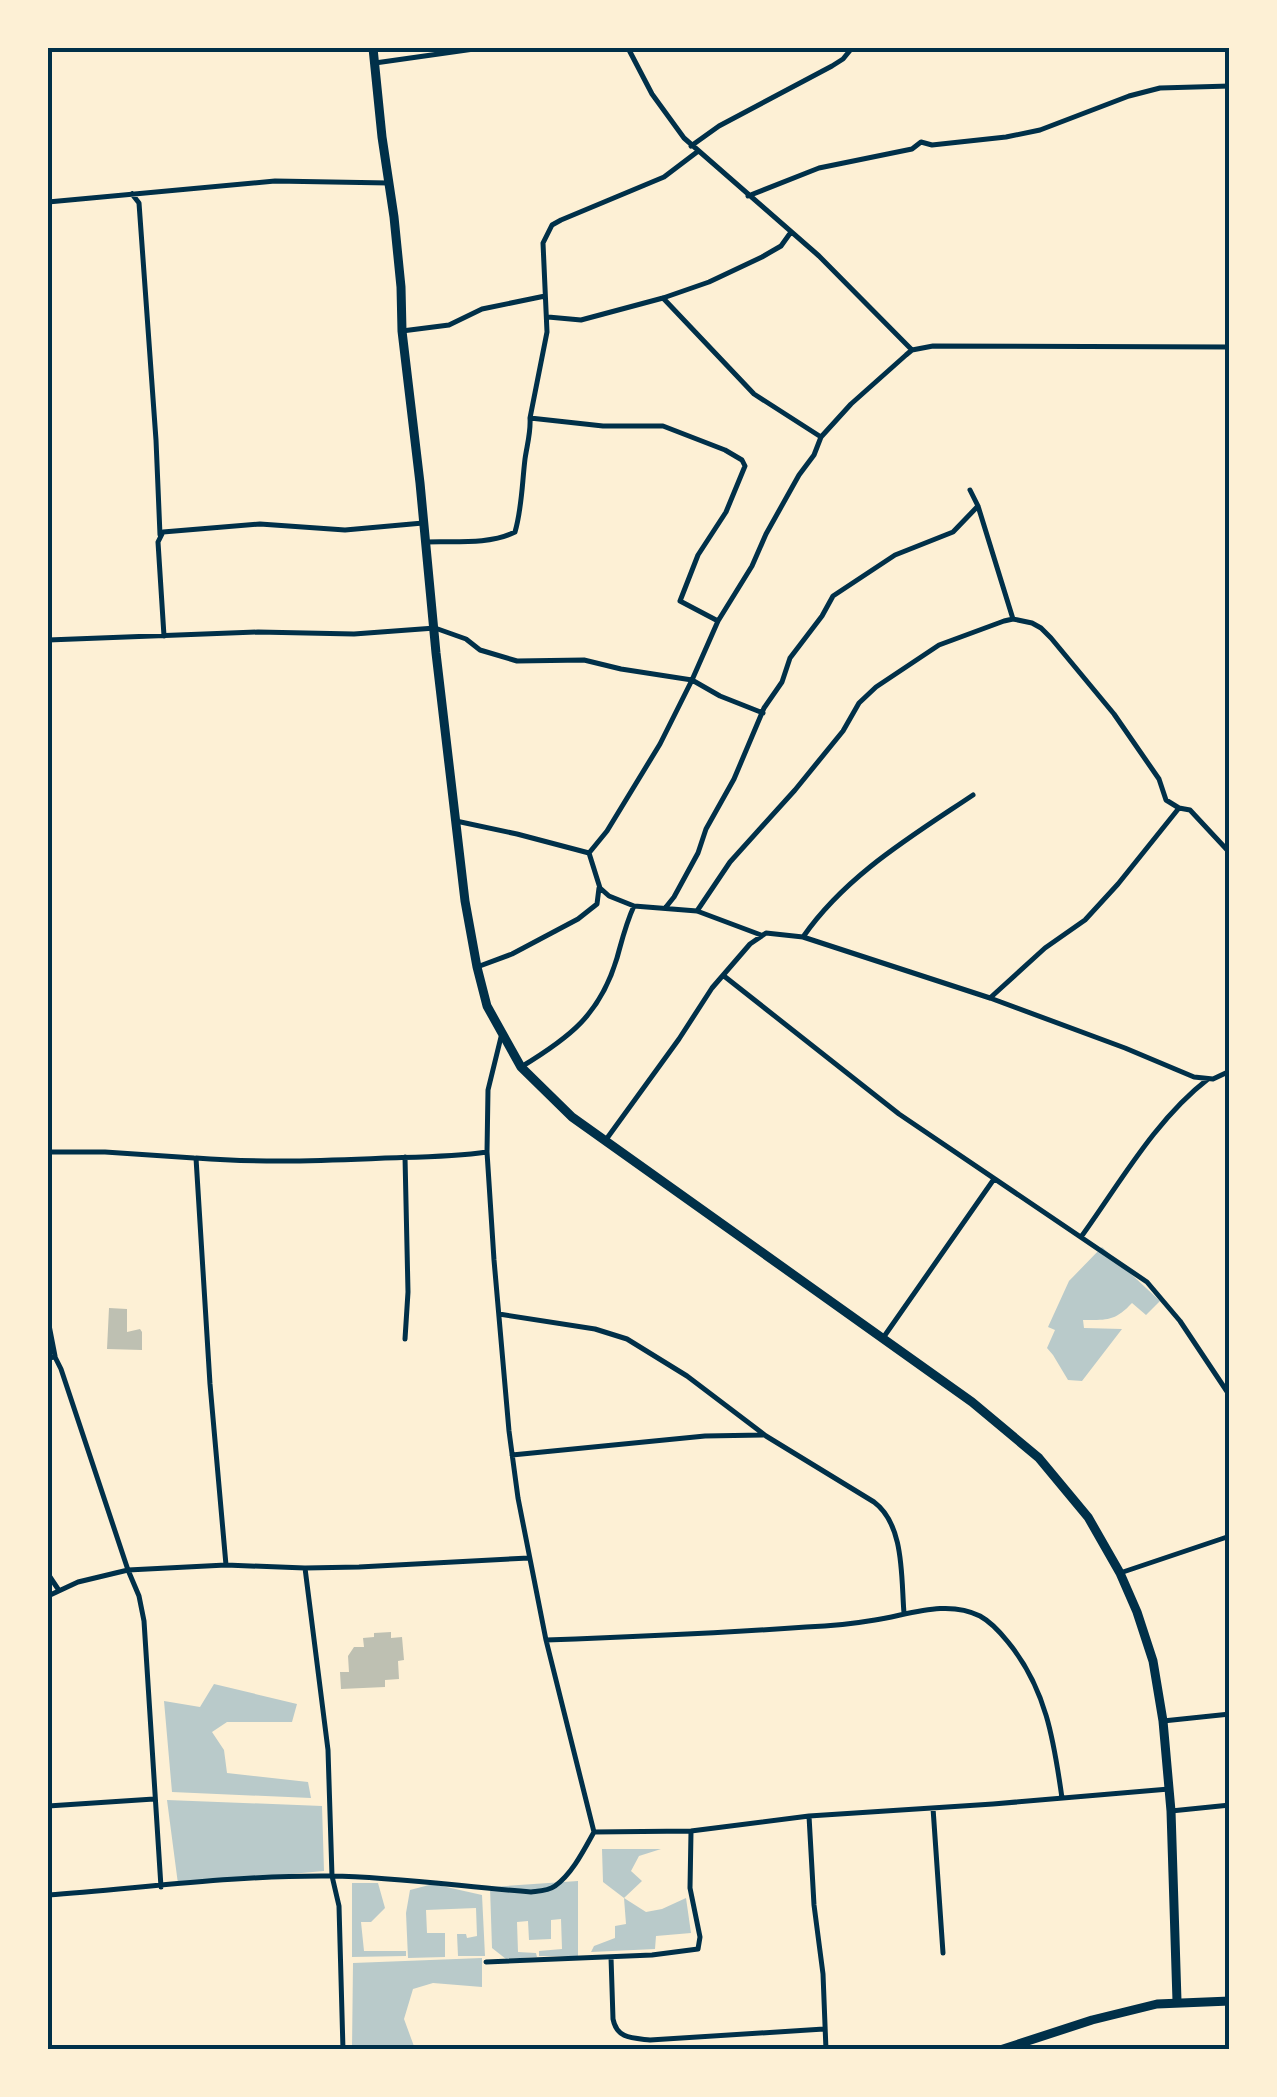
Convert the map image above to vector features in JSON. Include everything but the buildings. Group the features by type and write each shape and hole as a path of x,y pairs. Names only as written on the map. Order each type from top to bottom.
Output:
{"main road":[{"path":"373,48 464,901 487,1006 521,1068 557,1105 972,1402 1039,1458 1088,1517 1120,1573 1147,1638 1163,1721 1177,2002"},
{"path":"1000,2050 1156,2004 1230,2001"}],"street":[{"path":"375,63 481,48"},
{"path":"628,48 662,110 694,149 791,232 912,350"},
{"path":"426,542 484,540 515,532 522,504 530,418 546,346 543,250 552,225 664,176 719,126 832,66 852,48"},
{"path":"748,196 820,168 912,149 921,142 932,146 1040,130 1160,88 1230,86"},
{"path":"48,202 275,181 389,183"},
{"path":"132,194 138,203 156,440 158,564 164,636"},
{"path":"548,317 580,320 709,282 762,258 781,246 791,232"},
{"path":"402,332 450,324 482,309 546,296"},
{"path":"663,298 754,394 821,437"},
{"path":"589,853 608,831 660,744 718,621 821,437 851,404 912,350 933,346 1230,347"},
{"path":"530,418 603,426 664,426 742,460 744,466 735,492 698,555 680,602 718,621"},
{"path":"970,490 1013,620"},
{"path":"666,907 698,852 763,713 777,693 790,658 833,596 895,555 952,532 978,506"},
{"path":"160,534 260,524 345,530 423,523"},
{"path":"697,911 730,862 795,790 868,695 939,644 1013,620 1041,628 1051,638 1114,714 1159,779 1166,800 1190,810 1230,853"},
{"path":"48,640 258,632 354,634 435,628 466,639 480,650 518,661 584,660 692,680 763,713"},
{"path":"803,937 870,866 973,795"},
{"path":"990,998 1045,948 1086,920 1179,808"},
{"path":"456,821 589,853"},
{"path":"589,853 600,888 634,906 697,911 762,935 803,937 990,998 1187,1074 1208,1079 1230,1071"},
{"path":"476,967 512,954 578,919 596,904 600,888"},
{"path":"521,1068 577,1031 589,1015 609,978 634,906"},
{"path":"605,1141 712,988 762,935"},
{"path":"724,976 899,1114 1155,1290 1230,1396"},
{"path":"48,1894 332,1876 395,1878 514,1891 546,1890 566,1874 594,1832 528,1558 512,1455 487,1152 490,1078 502,1036"},
{"path":"1081,1237 1147,1143 1185,1098 1208,1079"},
{"path":"48,1152 258,1162 487,1152"},
{"path":"196,1158 226,1565"},
{"path":"404,1339 408,1292 405,1158"},
{"path":"882,1338 994,1179"},
{"path":"499,1314 595,1329 627,1339 687,1376 766,1436 881,1508 896,1540 904,1613"},
{"path":"48,1320 51,1358 144,1621 161,1886"},
{"path":"512,1455 705,1436 766,1436"},
{"path":"1120,1573 1229,1538"},
{"path":"48,1596 97,1576 128,1570 226,1565 396,1566 528,1558"},
{"path":"305,1568 328,1750 332,1876 339,1906 343,2050"},
{"path":"48,1574 58,1589"},
{"path":"546,1640 803,1628 878,1620 904,1613 951,1609 968,1612 981,1616 1004,1636 1040,1693 1052,1734 1062,1798"},
{"path":"1163,1721 1230,1714"},
{"path":"594,1832 691,1831 808,1816 1169,1789"},
{"path":"48,1806 154,1799"},
{"path":"1170,1811 1230,1805"},
{"path":"933,1808 943,1953"},
{"path":"808,1816 826,2050"},
{"path":"486,1962 676,1954 698,1949 700,1937 690,1888 691,1831"},
{"path":"611,1957 613,2019 620,2035 650,2040 824,2029"}],"shaded area":[{"path":"1102,1247 1160,1301 1146,1315 1132,1303 1110,1318 1083,1320 1084,1328 1122,1329 1082,1381 1068,1380 1047,1348 1055,1330 1048,1327 1069,1281"},
{"path":"214,1684 297,1704 292,1722 227,1722 212,1732 224,1750 227,1773 308,1782 311,1798 172,1792 164,1701 200,1707"},
{"path":"167,1800 322,1806 324,1871 178,1884"},
{"path":"602,1849 661,1849 639,1856 631,1871 642,1881 624,1898 603,1882"},
{"path":"578,1881 578,1956 539,1956 539,1951 562,1949 561,1919 551,1920 551,1939 529,1940 528,1921 517,1922 518,1952 536,1953 537,1957 506,1959 492,1948 490,1887"},
{"path":"352,1883 378,1883 385,1908 371,1922 361,1922 364,1951 406,1951 406,1956 352,1957"},
{"path":"433,1884 482,1895 485,1956 458,1956 457,1934 477,1936 476,1908 426,1910 427,1933 445,1933 445,1957 408,1958 406,1913 410,1890"},
{"path":"624,1898 646,1912 686,1898 691,1933 656,1936 655,1949 591,1952 594,1946 615,1938 615,1926 626,1924"},
{"path":"482,1958 482,1987 433,1983 413,1989 404,2019 415,2049 371,2045 371,2049 352,2049 353,1963"}]}
